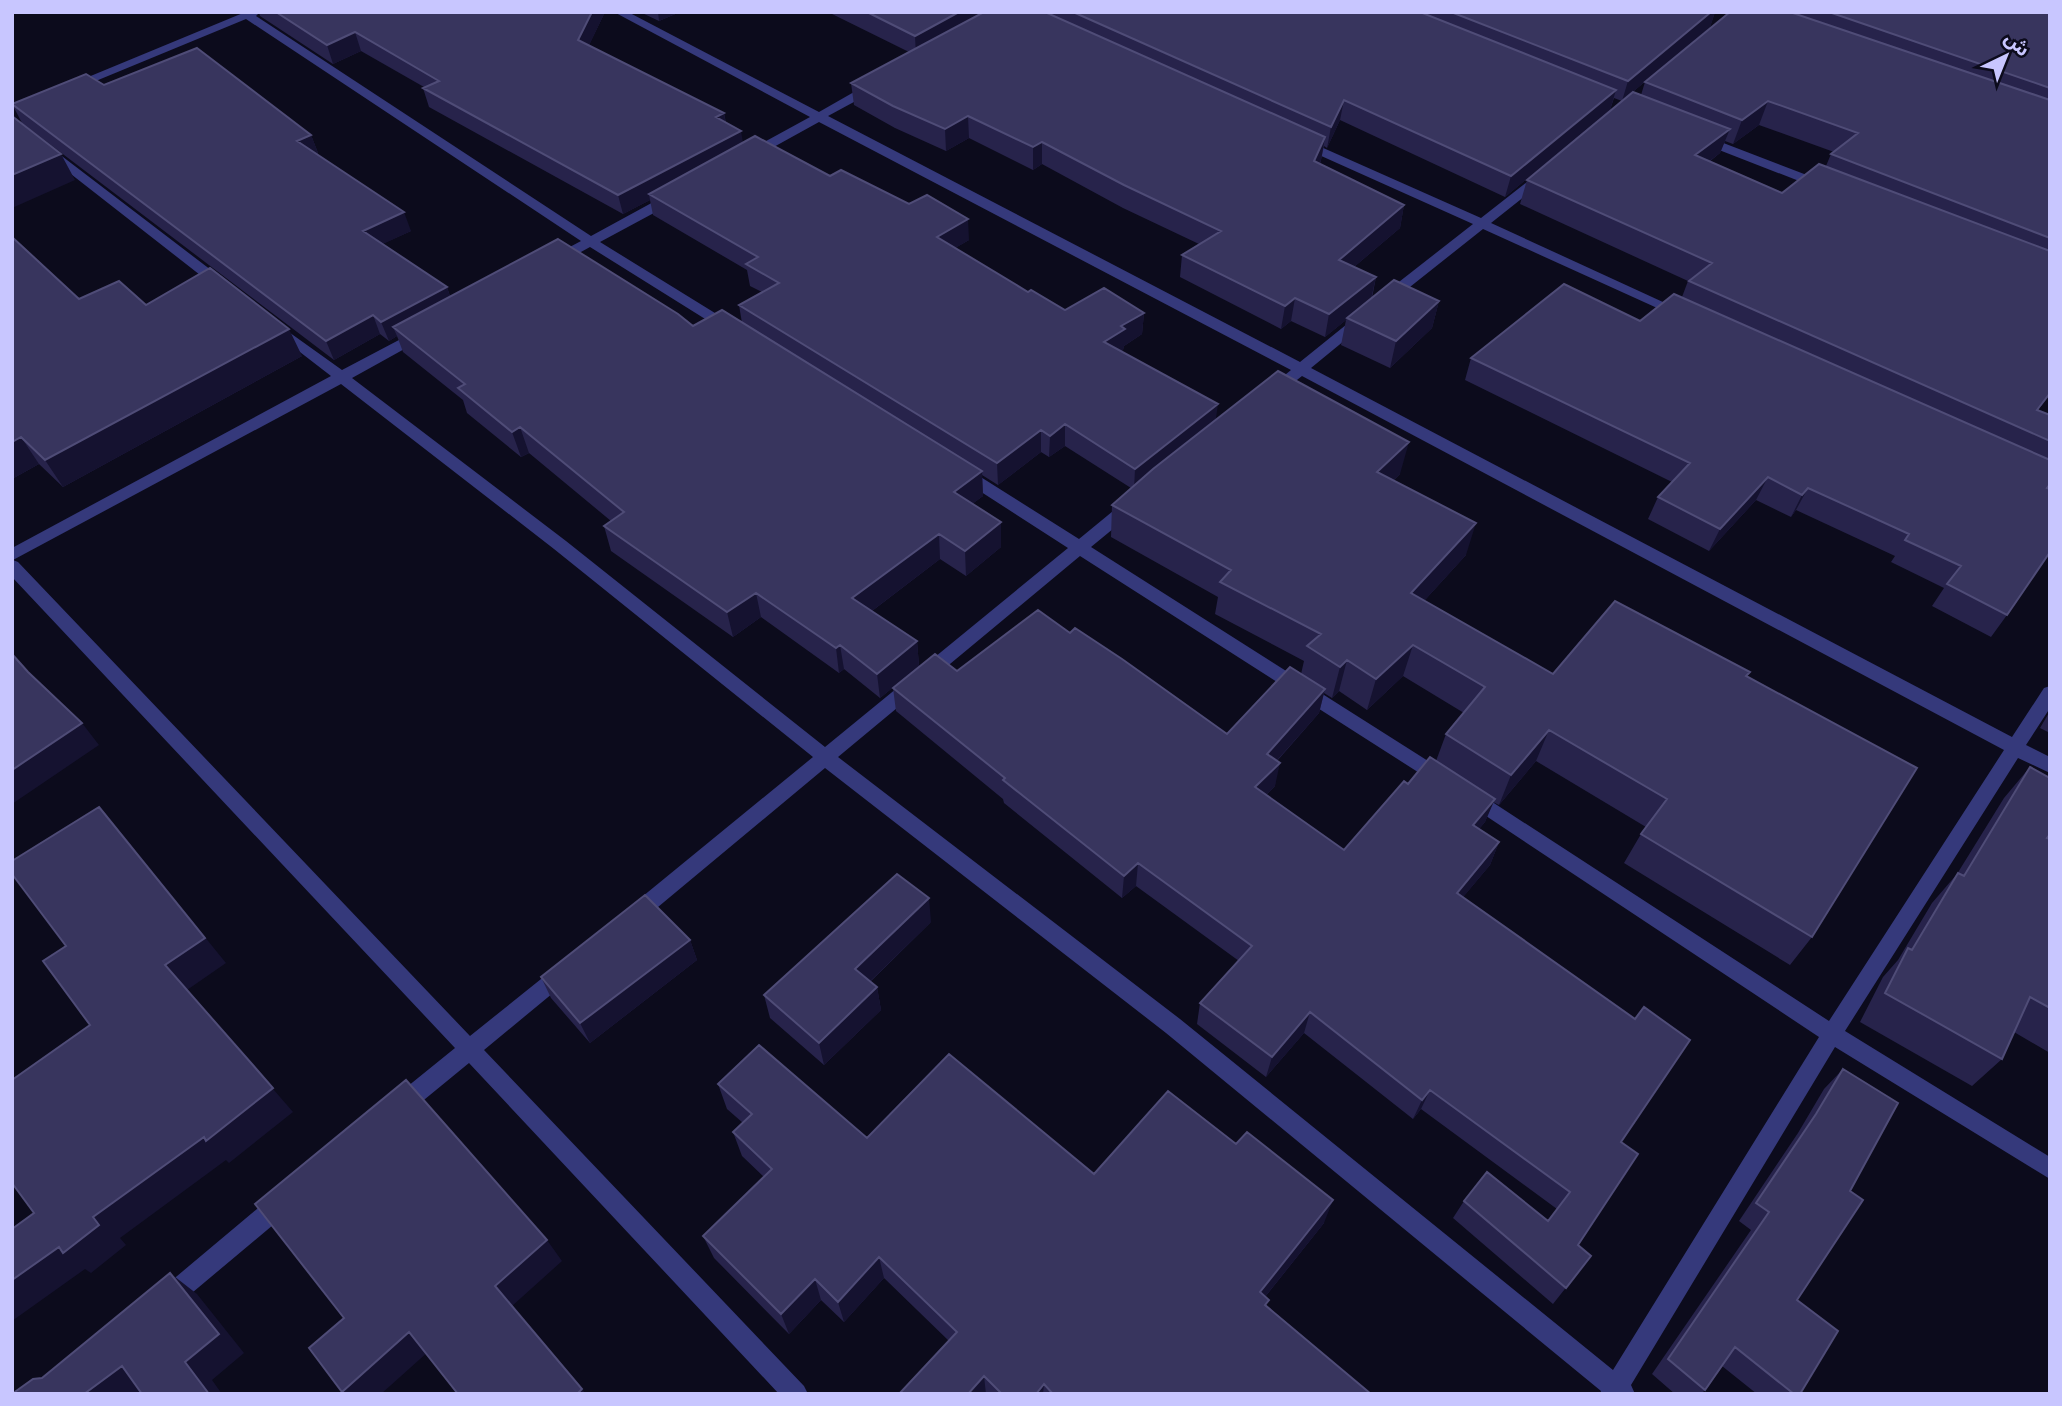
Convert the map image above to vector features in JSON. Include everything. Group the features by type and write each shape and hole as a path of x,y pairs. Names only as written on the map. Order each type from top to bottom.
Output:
{"street":[{"path":"619,12 817,118 1302,369 2050,766"},
{"path":"64,89 251,14 590,242 741,336"},
{"path":"735,163 887,80"},
{"path":"12,122 242,301"},
{"path":"1688,134 1839,192"},
{"path":"1296,140 1699,322"},
{"path":"1260,402 1397,289 1485,224 1553,168"},
{"path":"541,268 688,189"},
{"path":"264,318 560,545 825,758 1173,1026 1617,1392 1832,1034 2050,693"},
{"path":"12,555 433,328"},
{"path":"952,466 1424,767 1832,1034 2050,1169"},
{"path":"616,930 1144,495"},
{"path":"12,566 796,1394"},
{"path":"387,1117 574,964"},
{"path":"148,1315 294,1194"}],"building":[{"path":"276,12 592,12 578,40 724,113 716,117 741,131 618,195 423,88 439,81 355,32 327,45"},
{"path":"867,12 959,12 915,36"},
{"path":"984,12 1045,12 1325,137 1314,161 1404,205 1339,260 1376,277 1329,314 1295,298 1285,306 1182,255 1221,231 1042,142 1033,147 968,116 945,129 893,106 851,83"},
{"path":"1073,12 1420,12 1616,90 1511,176 1344,100 1331,127"},
{"path":"1451,12 1704,13 1711,12 1628,81"},
{"path":"1730,12 1790,12 2050,100 2050,238 1831,154 1858,133 1768,101 1742,120 1645,82"},
{"path":"1829,12 2050,12 2050,88"},
{"path":"197,48 311,135 297,141 404,212 363,231 447,287 381,322 373,315 326,341 12,104 86,74 104,85"},
{"path":"1633,92 1730,129 1695,155 1782,193 1819,164 2050,251 2050,393 2037,410 2050,415 2050,441 1689,281 1712,263 1527,180"},
{"path":"12,116 61,154 12,175"},
{"path":"755,136 830,176 841,170 909,204 927,195 968,219 937,237 1028,292 1031,290 1065,310 1104,288 1144,313 1121,326 1125,329 1104,342 1218,404 1135,469 1065,424 1050,436 1041,430 997,463 739,305 779,283 746,264 758,257 649,194"},
{"path":"12,237 79,299 119,281 146,305 210,268 289,329 45,460 21,437 12,442"},
{"path":"558,239 693,326 722,310 982,471 954,492 1001,522 965,551 939,534 852,598 917,641 877,674 840,645 836,648 756,593 727,612 604,526 624,512 520,427 512,432 458,388 465,384 393,327"},
{"path":"1394,280 1439,301 1396,341 1347,318"},
{"path":"1564,284 1640,321 1674,294 2050,460 2050,484 2047,488 2050,489 2050,552 2007,615 1947,584 1961,566 1905,540 1909,534 1808,488 1802,495 1768,477 1720,529 1658,497 1690,463 1471,358"},
{"path":"1278,371 1409,442 1377,472 1476,523 1411,593 1553,674 1615,601 1750,672 1746,676 1917,768 1812,937 1641,834 1667,799 1549,730 1511,775 1446,734 1485,687 1413,645 1376,679 1347,660 1340,667 1307,646 1321,634 1220,582 1231,570 1112,505 1153,469"},
{"path":"1038,610 1070,633 1075,628 1227,734 1290,667 1325,689 1267,754 1280,763 1255,787 1344,850 1404,781 1408,784 1430,757 1495,799 1473,825 1499,842 1457,893 1635,1019 1644,1007 1690,1040 1621,1142 1638,1154 1578,1245 1591,1256 1566,1288 1464,1201 1487,1172 1548,1221 1570,1192 1430,1090 1422,1100 1310,1012 1272,1057 1200,1003 1252,946 1138,863 1124,876 893,688 935,654 957,671"},
{"path":"12,654 82,723 12,770"},
{"path":"2030,767 2050,778 2050,834 2047,838 2050,839 2050,1008 2030,997 2002,1059 1885,993 1908,948 1912,950 1958,873 1964,876"},
{"path":"99,807 205,938 165,965 273,1088 206,1141 204,1137 93,1217 99,1225 63,1253 59,1247 12,1280 12,1229 34,1213 12,1183 12,1080 90,1025 43,961 66,946 12,874 12,861"},
{"path":"897,874 929,898 855,969 877,987 819,1043 764,995"},
{"path":"645,895 690,940 580,1023 541,977"},
{"path":"759,1045 867,1138 949,1054 1094,1174 1168,1091 1236,1144 1247,1132 1333,1200 1260,1292 1269,1300 1265,1305 1371,1394 1053,1394 1044,1384 1036,1394 1002,1394 984,1376 968,1394 899,1394 957,1332 879,1257 838,1302 815,1279 781,1314 703,1236 772,1169 733,1132 752,1114 718,1084"},
{"path":"1843,1069 1898,1103 1850,1191 1863,1200 1797,1300 1838,1331 1800,1394 1794,1394 1735,1347 1705,1390 1668,1359 1769,1212 1756,1203"},
{"path":"406,1080 547,1240 495,1286 582,1389 577,1394 458,1394 409,1332 342,1392 309,1348 344,1318 255,1204"},
{"path":"170,1273 219,1334 185,1362 209,1394 142,1394 122,1366 84,1394 12,1394 33,1379 42,1378"}]}
